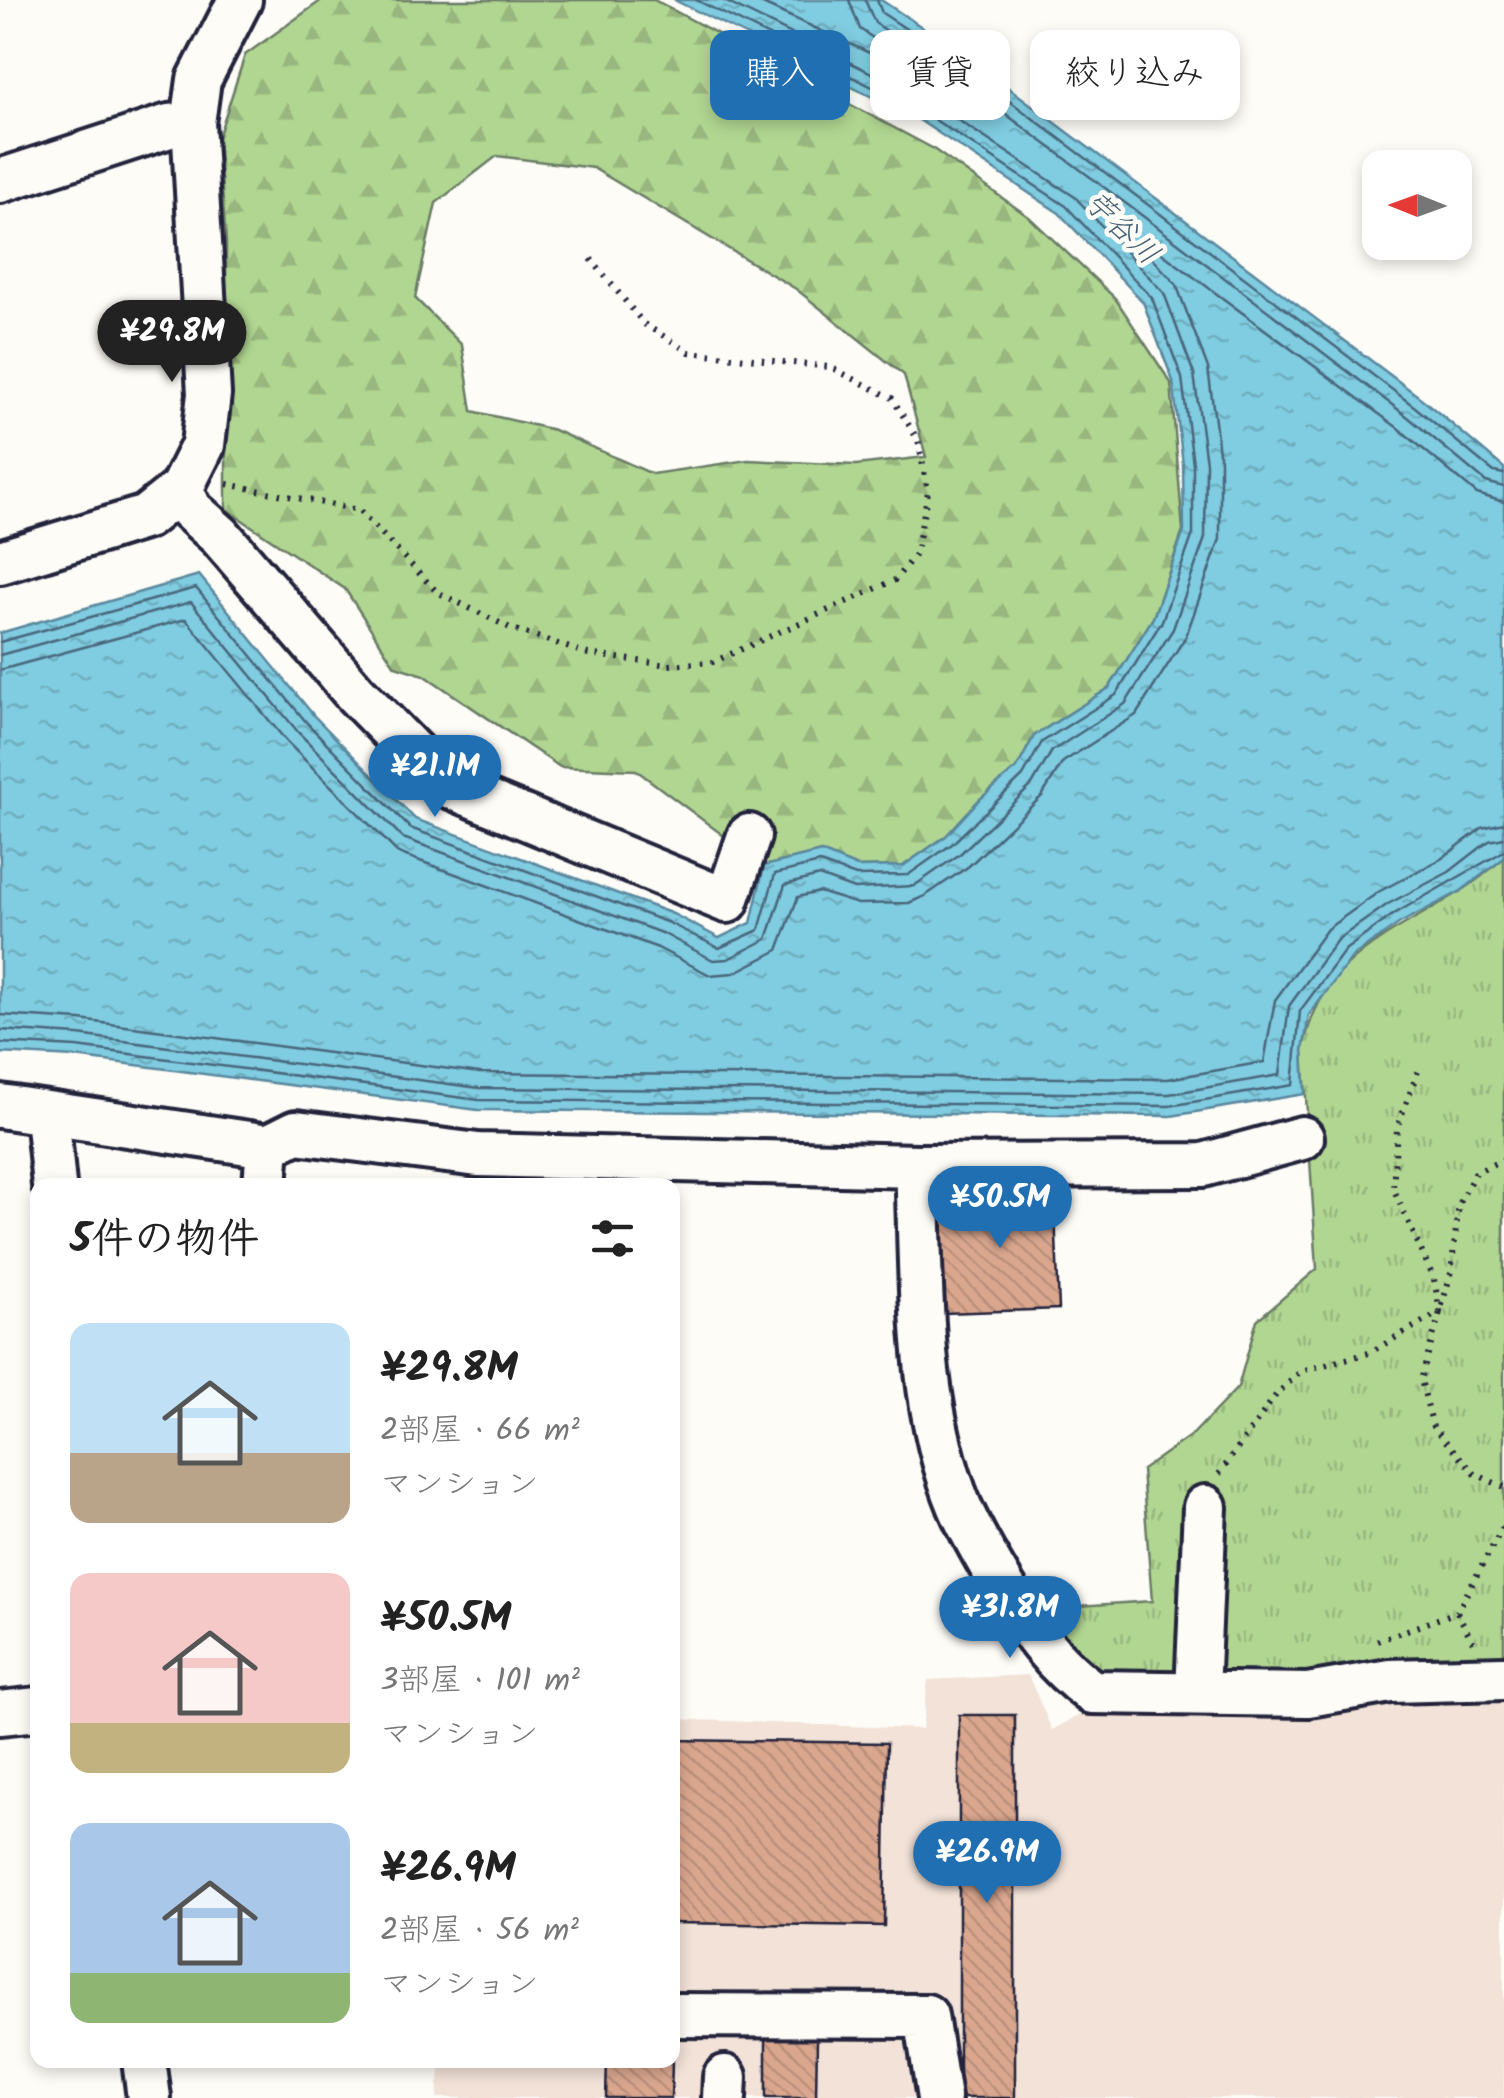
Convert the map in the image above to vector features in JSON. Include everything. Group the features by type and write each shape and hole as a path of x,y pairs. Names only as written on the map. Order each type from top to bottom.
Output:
{"street":[{"path":"0,562 146,517 182,489 203,445 209,394 193,123 198,80 240,0"},
{"path":"0,181 168,126 193,123"},
{"path":"182,489 191,510 220,536 355,694 444,784 727,902 749,836"},
{"path":"0,1106 266,1166 296,1132 478,1156 917,1166 1202,1165 1302,1138"},
{"path":"47,1115 53,1178"},
{"path":"917,1166 932,1402 959,1505 1019,1613 1064,1672 1092,1692 1308,1694 1390,1681 1504,1678"},
{"path":"1197,1693 1205,1507"},
{"path":"0,1713 30,1710"},
{"path":"680,2016 926,2016 939,2098"},
{"path":"145,2068 149,2098"}],"path":[{"path":"182,489 233,483 359,510 438,592 510,628 588,654 668,665 713,662 895,580 916,553 928,492 918,440 892,398 830,366 690,352 644,324 590,259"},
{"path":"1418,1071 1397,1128 1393,1188 1434,1279 1440,1312"},
{"path":"1504,1159 1475,1173 1459,1203 1451,1273 1421,1380 1433,1427 1475,1474 1504,1487"},
{"path":"1205,1507 1207,1491 1276,1395 1301,1371 1369,1353 1440,1312"},
{"path":"1363,1648 1457,1612 1504,1525"}],"shaded area":[{"path":"1028,1675 1052,1730 1089,1710 1504,1689 1504,2098 437,2098 440,2068 680,2068 680,1719 922,1729 928,1680"}],"green space":[{"path":"322,0 654,0 710,30 710,120 850,120 850,104 870,115 870,120 879,120 932,148 1029,217 1115,298 1171,383 1183,531 1153,618 1109,688 1034,736 1017,768 979,800 946,836 903,866 857,867 821,852 764,866 636,770 560,767 424,675 395,666 345,589 226,509 226,242 218,138 245,55","holes":["497,156 593,168 796,289 904,375 926,457 856,465 748,460 652,474 554,430 472,411 462,345 415,298 436,203"]},
{"path":"1504,858 1504,1665 1284,1678 1101,1679 1033,1609 1152,1601 1142,1470 1194,1433 1238,1387 1257,1320 1317,1269 1303,1050 1312,1018 1325,992 1362,952 1467,887"}],"water":[{"path":"674,0 881,0 926,30 870,30 870,96 850,86 850,30 735,30"},
{"name":"苧谷川","path":"1010,89 1030,104 1030,120 1052,120 1422,399 1504,468 1504,858 1461,891 1400,923 1353,956 1309,1015 1303,1050 1305,1094 1171,1116 478,1110 75,1057 0,1053 0,633 199,575 315,717 415,819 673,914 719,938 751,923 764,866 821,852 857,867 903,866 946,836 979,800 1017,768 1034,736 1109,688 1153,618 1184,531 1183,464 1173,381 1143,302 1059,213 919,120 1010,120"}],"building":[{"path":"1054,1188 1059,1309 945,1313 941,1192"},
{"path":"959,1715 1015,1715 1015,2098 959,2098"},
{"path":"680,1740 887,1743 884,1926 680,1923"},
{"path":"766,2037 817,2038 816,2098 766,2098"},
{"path":"607,2068 672,2068 671,2098 606,2098"}]}
